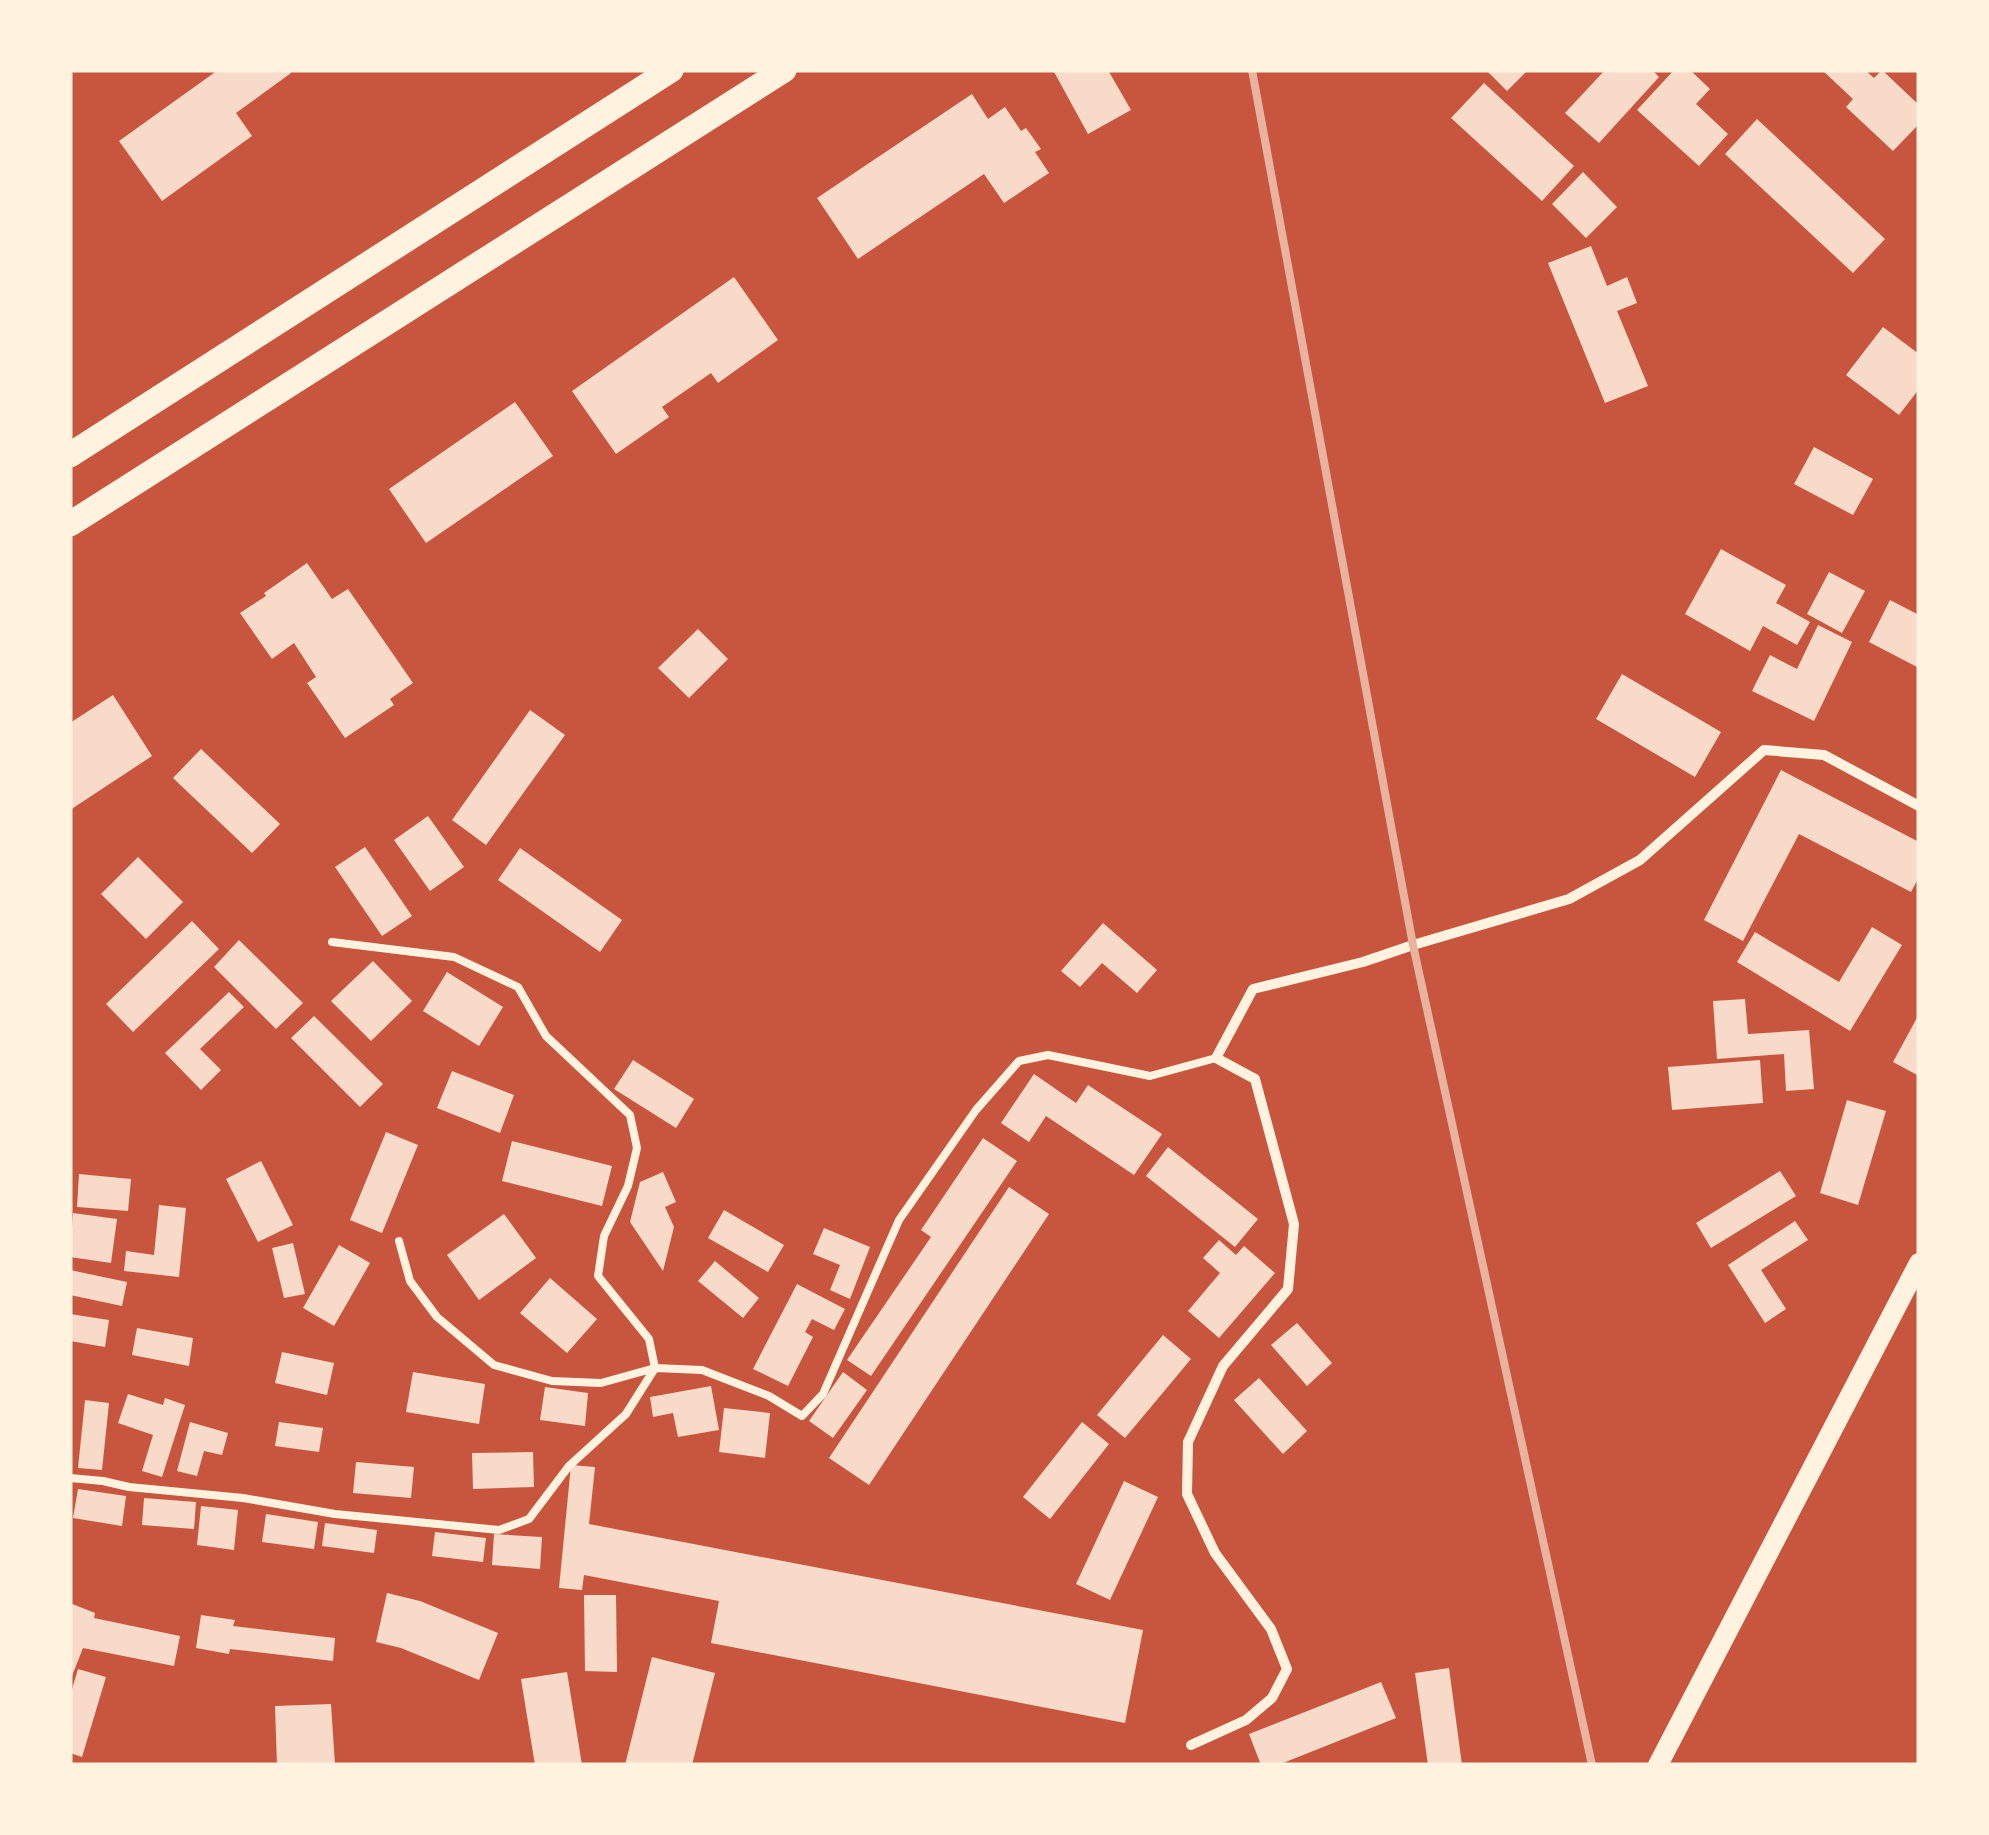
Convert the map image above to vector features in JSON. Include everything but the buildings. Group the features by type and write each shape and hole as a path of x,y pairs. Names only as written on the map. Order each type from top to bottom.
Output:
{"main road":[{"path":"70,455 671,70"},
{"path":"70,524 784,70"},
{"path":"1658,1765 1919,1263"}],"street":[{"path":"1191,1745 1246,1720 1272,1698 1286,1669 1271,1630 1215,1553 1187,1494 1188,1442 1223,1366 1288,1288 1294,1224 1254,1079 1216,1058 1253,989 1363,962 1569,899 1640,860 1764,750 1824,755 1919,806"}],"lane":[{"path":"70,1478 129,1488 243,1498 335,1514 499,1530 529,1518 569,1466 626,1414 656,1368 649,1339 598,1276 604,1236 628,1186 636,1148 630,1115 546,1036 518,987 454,957 332,942"},
{"path":"399,1241 410,1282 437,1317 494,1365 552,1380 602,1384 656,1368 702,1370 770,1396 802,1416 823,1394 899,1220 976,1110 1019,1061 1048,1054 1150,1076 1216,1058"}],"railway":[{"path":"1252,70 1413,945 1592,1765"}]}
